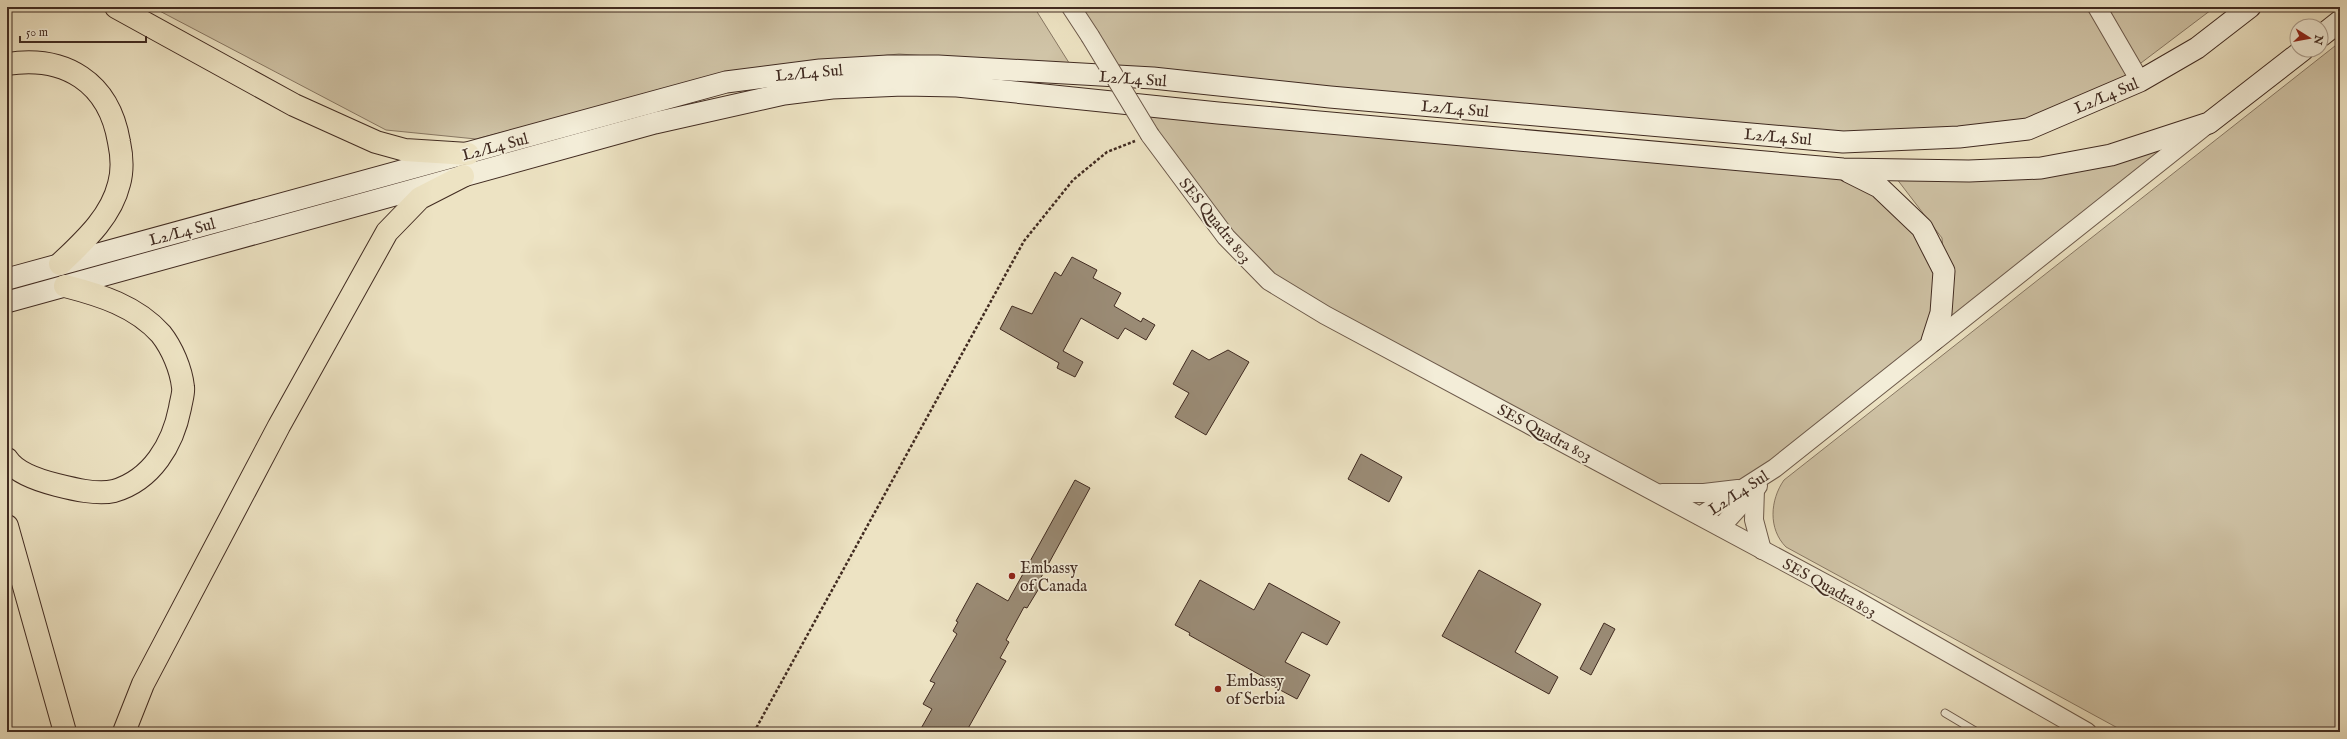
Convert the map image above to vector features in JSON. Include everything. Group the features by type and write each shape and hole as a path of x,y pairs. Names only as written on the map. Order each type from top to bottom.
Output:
{"highway":[{"path":"116,7 294,105 376,142 405,150 468,154"},
{"path":"7,64 28,61 47,62 70,70 91,84 108,105 117,130 122,158 119,184 111,206 91,235 60,264"},
{"path":"124,732 143,684 272,440 387,232 420,198 464,176"},
{"path":"7,459 10,464 44,482 91,491 114,491 144,476 167,449 177,422 183,388 176,358 161,335 138,314 108,298 65,286"},
{"path":"7,526 65,732"}],"main road":[{"name":"L2/L4 Sul","path":"7,279 468,154 726,82 820,70 888,66 938,66 1153,78 1330,97 1843,142 1959,137 2028,129 2140,81 2197,48 2250,7"},
{"path":"2329,30 2340,21"},
{"name":"L2/L4 Sul","path":"7,302 655,123 732,104 784,94 832,88 903,85 957,86 1218,114 1843,169 1970,171 2040,168 2111,155 2209,123 2293,58"},
{"path":"1843,169 1879,187 1922,228 1944,271 1941,313 1932,341"}],"street":[{"name":"SES Quadra 803","path":"1071,7 1150,135 1212,220 1269,281 1325,315 1721,527 2087,732"},
{"path":"2096,7 2140,81"},
{"name":"L2/L4 Sul","path":"1700,516 1749,489 1932,341 2209,123"},
{"path":"1657,493 1704,493 1749,489 1754,520 1762,550"},
{"name":"L2/L4 Sul","path":"1721,527 1749,489"}],"lane":[{"path":"1945,713 1977,732"}],"path":[{"path":"754,732 1024,241 1073,180 1108,152 1150,135"}],"shaded area":[{"path":"152,7 1034,7 1071,66 899,54 747,69 476,139 386,130"},
{"path":"1072,7 2215,7 2133,69 2140,81 2028,129 1843,142 1120,76"},
{"path":"2340,42 2340,732 2125,732 1786,547 1776,532 1773,514 1776,496 1784,480 2320,58 2329,58 2329,51"},
{"path":"1148,106 1843,169 1879,187 1944,271 1932,341 1743,488 1657,493 1269,281 1150,135"},
{"path":"2209,123 1949,328 1942,238 1890,170 2041,168"}],"building":[{"path":"1072,257 1097,270 1093,278 1121,293 1114,306 1141,322 1143,318 1155,325 1146,340 1125,328 1118,339 1081,318 1063,351 1083,362 1075,377 1057,368 1059,363 1000,329 1012,306 1032,314 1055,272 1061,276"},
{"path":"1192,350 1209,360 1228,350 1249,362 1206,435 1175,417 1189,393 1173,384"},
{"path":"1361,454 1402,477 1389,502 1348,479"},
{"path":"1075,480 1090,488 1038,583 1041,585 1027,608 1024,607 1006,640 1009,642 1000,658 1006,661 966,732 919,732 932,709 923,704 935,683 930,681 957,634 953,631 958,622 956,621 977,583 1008,601"},
{"path":"1479,570 1541,604 1515,652 1558,677 1549,694 1442,636"},
{"path":"1200,580 1254,610 1269,583 1340,622 1327,645 1302,632 1285,662 1310,675 1297,699 1267,683 1269,680 1189,635 1190,633 1175,625"},
{"path":"1604,623 1615,629 1591,675 1580,669"}],"place":[{"name":"Embassy of Canada","path":"1012,576"},
{"name":"Embassy of Serbia","path":"1218,689"}]}
